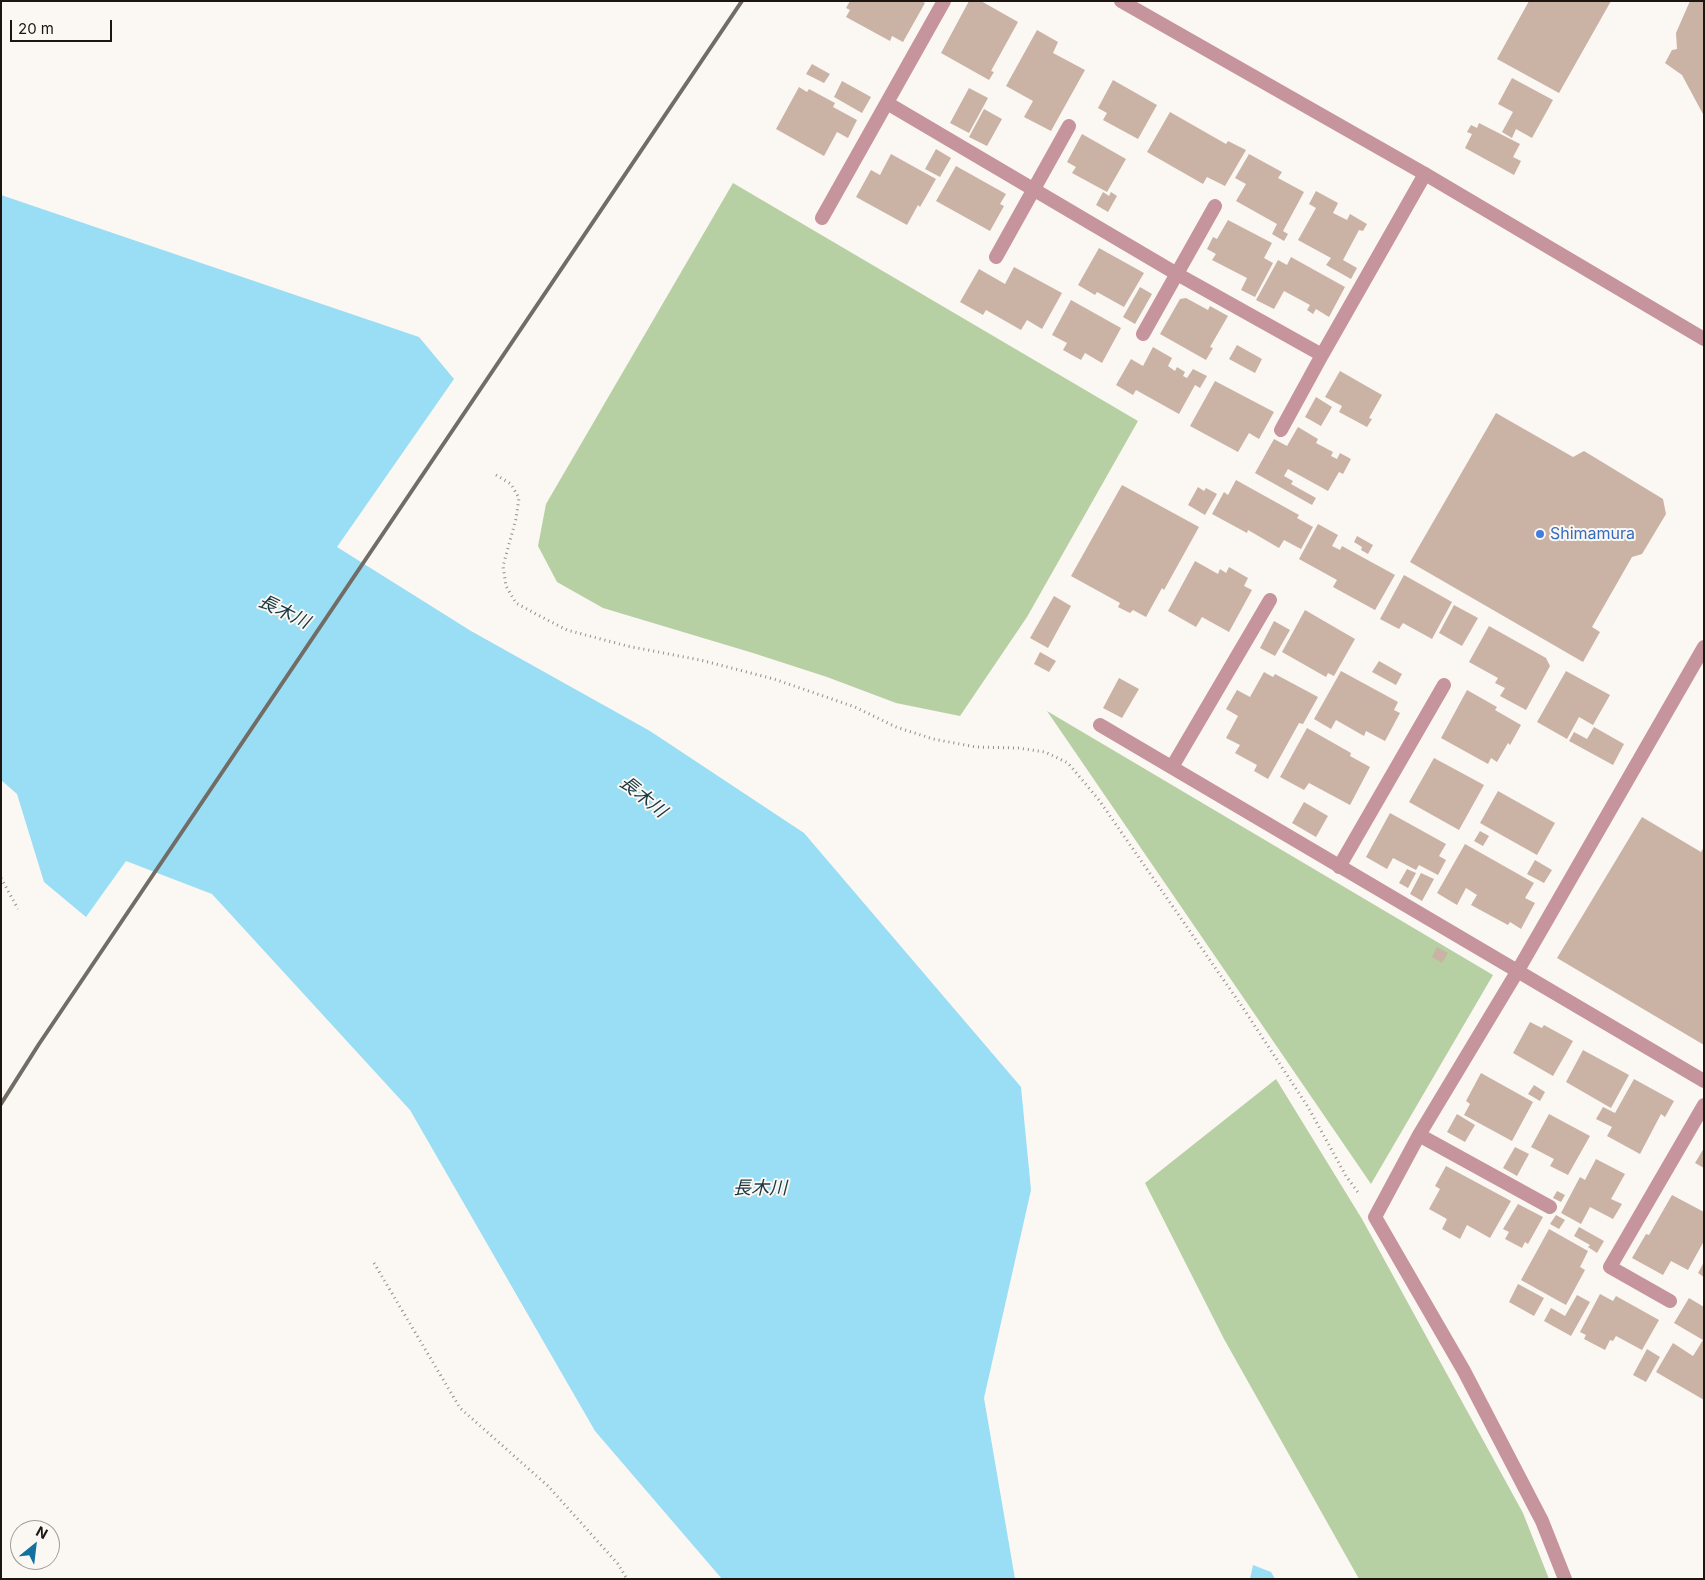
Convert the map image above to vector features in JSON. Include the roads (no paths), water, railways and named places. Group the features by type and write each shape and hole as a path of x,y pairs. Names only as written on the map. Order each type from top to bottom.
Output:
{"street":[{"path":"822,218 944,1"},
{"path":"1121,1 1425,174 1704,339"},
{"path":"887,103 1177,274 1322,355"},
{"path":"996,257 1069,126"},
{"path":"1280,430 1425,174"},
{"path":"1143,334 1214,206"},
{"path":"1172,768 1270,600"},
{"path":"1565,1579 1542,1521 1464,1371 1375,1217 1419,1135 1517,972 1704,647"},
{"path":"1339,867 1444,685"},
{"path":"1100,725 1704,1081"},
{"path":"1670,1301 1610,1267 1704,1105"},
{"path":"1419,1135 1550,1208"}],"water":[{"name":"長木川","path":"1,195 419,337 454,379 337,547 471,631 650,731 804,833 1021,1087 1031,1190 984,1398 1015,1579 722,1579 595,1431 410,1110 212,894 126,861 86,917 44,882 17,794 1,780"},
{"path":"1253,1565 1271,1572 1275,1579 1250,1579"}],"railway":[{"path":"1,1104 39,1044 742,1"}],"place":[{"name":"Shimamura","path":"1540,534"}]}
